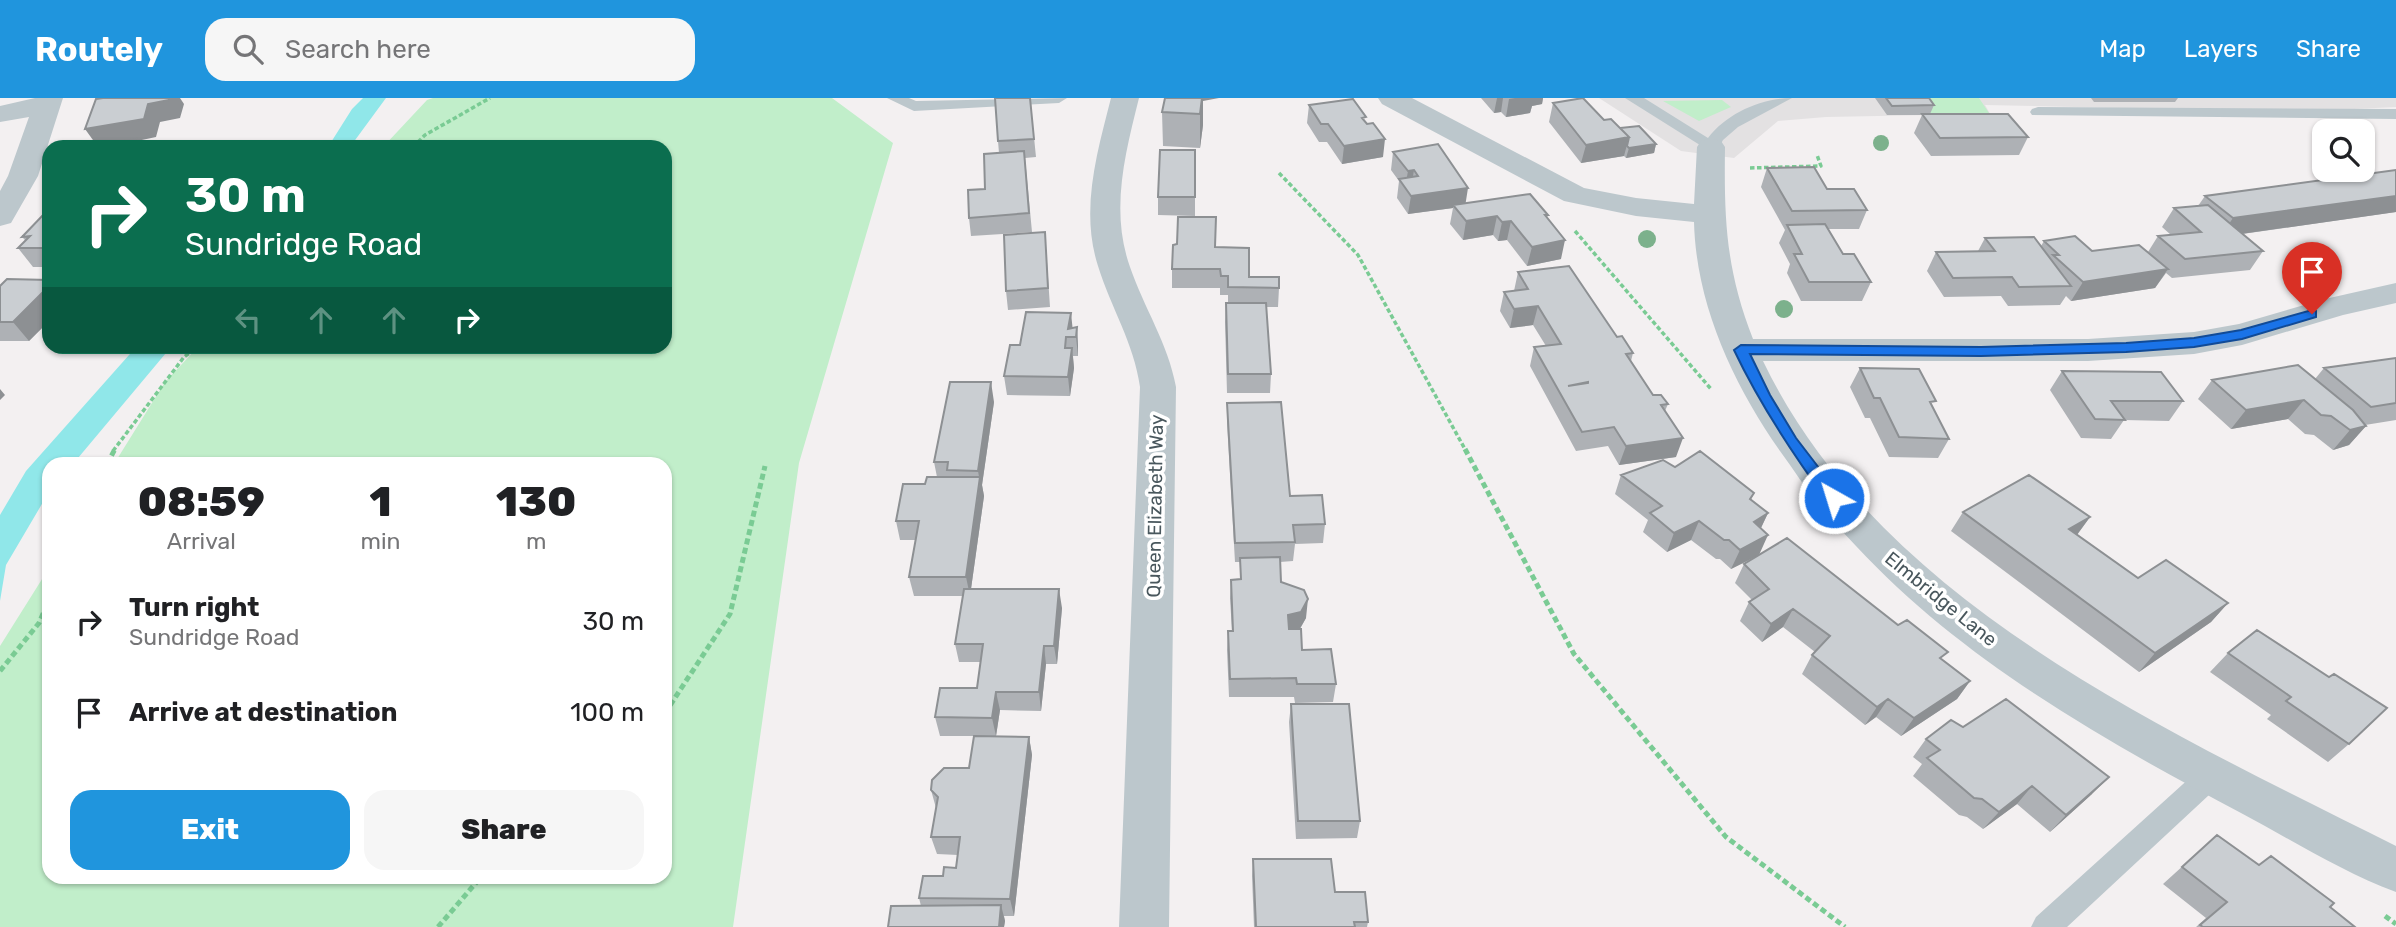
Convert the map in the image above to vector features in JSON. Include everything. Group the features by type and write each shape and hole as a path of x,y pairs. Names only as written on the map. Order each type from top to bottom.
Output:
{"street":[{"name":"Queen Elizabeth Way","path":"1125,98 1104,187 1104,221 1114,267 1148,342 1155,363 1158,387 1144,927"},
{"path":"1392,98 1575,195 1636,207 1708,214"},
{"path":"0,114 48,102"},
{"path":"0,217 23,176 48,102"},
{"name":"Elmbridge Lane","path":"1711,158 1708,214 1713,259 1723,303 1741,350 1762,395 1791,442 1850,518 1885,554 2020,663 2213,774 2396,870"},
{"path":"1741,350 2088,350 2194,343 2242,334 2337,306 2396,293"}],"lane":[{"path":"895,98 914,106 1059,98"},
{"path":"1633,98 1711,158 1717,135 1728,126 1784,98"},
{"path":"2038,112 2396,114"},
{"path":"2046,927 2213,774"}],"path":[{"path":"420,140 490,98"},
{"path":"1711,158 1821,166 1817,155"},
{"path":"1279,173 1359,255 1574,654 1726,837 1845,927"},
{"path":"110,457 188,354"},
{"path":"1696,371 1704,370"},
{"path":"672,702 730,614 765,466"},
{"path":"0,671 42,616"},
{"path":"438,927 475,884"}],"shaded area":[{"path":"1599,98 2396,98 2396,107 2292,112 1985,105 1993,119 1930,115 1826,117 1778,121 1734,158 1681,151"}],"green space":[{"path":"832,98 893,143 799,463 733,927 0,927 0,646 42,579 42,884 672,884 672,457 118,457 165,382 191,354 672,354 672,140 390,140 427,100"},
{"path":"1907,98 1979,98 1993,119 1930,115"},
{"path":"1722,100 1731,107 1699,121 1663,101"}],"water":[{"path":"363,98 386,98 355,140 332,140 352,109"},
{"path":"130,354 165,354 79,457 42,457 42,504 6,565 0,601 0,515 26,471"}],"building":[{"path":"995,98 1030,98 1034,139 998,141"},
{"path":"1165,98 1202,98 1200,114 1162,112"},
{"path":"1583,98 1604,120 1611,119 1629,137 1586,145 1553,103"},
{"path":"1886,98 1929,98 1934,105 1892,106"},
{"path":"96,99 169,100 148,104 144,119 85,129"},
{"path":"1353,99 1366,117 1362,118 1367,124 1373,123 1385,139 1344,146 1328,124 1321,124 1309,105"},
{"path":"1922,114 2008,114 2028,137 1940,138"},
{"path":"1639,126 1656,144 1629,148 1627,146 1629,137 1620,128"},
{"path":"1438,144 1468,188 1411,196 1399,179 1418,176 1414,170 1408,171 1393,152"},
{"path":"1160,150 1195,150 1195,197 1158,197"},
{"path":"1024,151 1029,213 969,218 968,190 985,189 984,154"},
{"path":"1814,167 1827,189 1854,189 1867,210 1792,211 1767,168"},
{"path":"2396,170 2396,196 2233,218 2205,196 2312,181 2375,182 2375,173"},
{"path":"1530,194 1565,240 1532,247 1511,221 1502,222 1497,216 1466,221 1453,205"},
{"path":"2208,205 2263,251 2185,259 2158,236 2201,232 2174,208"},
{"path":"42,216 42,248 18,248 30,236 22,237"},
{"path":"1178,217 1216,217 1215,247 1249,248 1249,277 1279,277 1279,288 1228,287 1228,276 1221,276 1220,269 1172,269 1173,245 1177,244"},
{"path":"1825,224 1843,254 1854,254 1871,282 1809,282 1794,254 1802,254 1787,225"},
{"path":"1045,232 1048,288 1006,291 1004,235"},
{"path":"2075,236 2092,251 2139,245 2168,269 2083,282 2053,255 2059,255 2044,241"},
{"path":"2034,237 2071,286 2019,287 2012,277 1953,278 1936,252 1995,251 1985,238"},
{"path":"1569,266 1617,337 1622,336 1633,353 1626,354 1653,395 1661,395 1668,404 1661,405 1683,438 1626,446 1614,427 1582,432 1534,347 1561,344 1538,306 1514,309 1504,292 1528,289 1518,272"},
{"path":"7,279 42,280 42,293 13,322 0,322 0,286"},
{"path":"1226,303 1266,303 1271,374 1228,374"},
{"path":"1026,312 1071,313 1068,329 1077,327 1076,337 1066,337 1065,348 1072,348 1068,377 1004,376 1010,345 1020,345"},
{"path":"2396,358 2396,403 2371,407 2324,368"},
{"path":"2298,365 2353,410 2366,426 2350,430 2331,416 2321,415 2304,400 2246,410 2212,380"},
{"path":"1860,368 1919,369 1936,401 1930,402 1949,439 1899,437 1880,398 1874,398"},
{"path":"2062,371 2161,372 2183,401 2111,401 2125,420 2095,419"},
{"path":"950,382 991,382 978,471 947,470 948,462 934,462"},
{"path":"1281,402 1290,496 1322,495 1325,524 1293,525 1295,542 1235,543 1227,403"},
{"path":"1700,451 1754,493 1750,499 1768,513 1754,522 1768,535 1740,550 1699,521 1674,533 1650,513 1662,506 1621,475 1663,460 1675,467"},
{"path":"2029,475 2090,517 2069,529 2138,578 2166,560 2228,603 2155,653 1963,512"},
{"path":"927,477 980,477 966,577 909,577 919,521 896,521 903,484 925,484"},
{"path":"1787,538 1898,625 1907,620 1948,652 1940,658 1970,681 1914,718 1888,699 1877,707 1812,655 1830,636 1793,609 1771,624 1749,602 1769,589 1744,564"},
{"path":"1280,557 1281,582 1304,590 1308,599 1301,612 1288,615 1289,629 1301,629 1302,650 1331,649 1336,684 1297,684 1296,678 1230,679 1228,631 1233,631 1231,580 1241,579 1240,558"},
{"path":"964,589 1059,589 1054,646 1044,646 1039,692 996,692 992,718 935,717 940,688 977,688 983,644 955,644"},
{"path":"2257,630 2329,677 2334,674 2387,708 2349,744 2286,701 2291,697 2228,653"},
{"path":"2006,699 2109,777 2066,815 2032,786 1999,812 1982,799 1974,798 1927,758 1940,750 1926,739 1951,720 1963,727"},
{"path":"1291,704 1349,704 1360,821 1298,821"},
{"path":"974,736 1029,737 1010,899 919,898 923,876 943,876 944,867 956,868 960,837 931,837 938,797 931,790 932,780 944,768 969,768"},
{"path":"2217,835 2259,865 2271,856 2334,903 2330,907 2355,927 2200,925 2227,902 2182,867"},
{"path":"1253,859 1331,859 1335,892 1365,892 1368,922 1354,922 1355,927 1256,927"},
{"path":"1001,905 999,927 888,927 891,906"}],"route":[{"path":"1834,498 1791,442 1762,395 1741,350 1981,351 2126,348 2194,343 2242,334 2312,314"}]}
